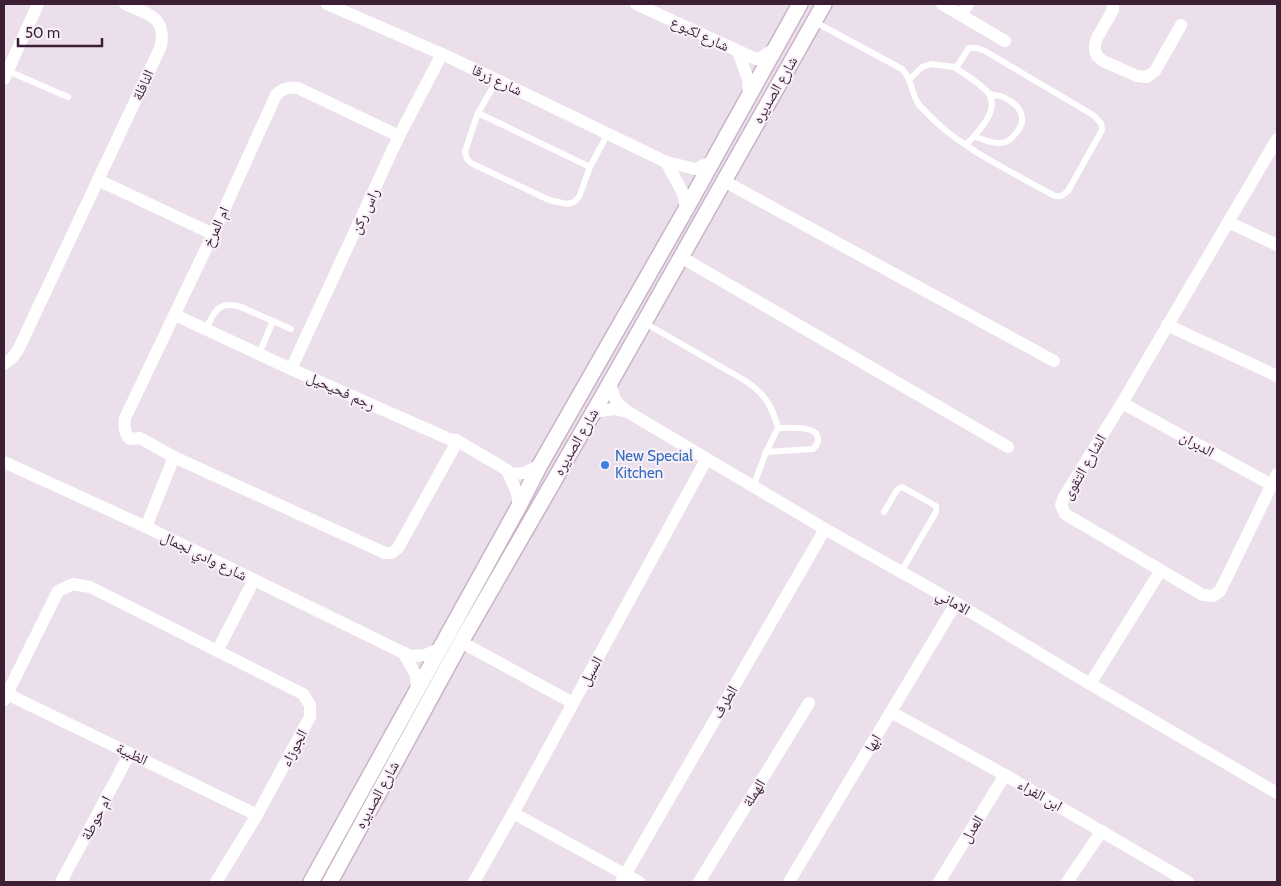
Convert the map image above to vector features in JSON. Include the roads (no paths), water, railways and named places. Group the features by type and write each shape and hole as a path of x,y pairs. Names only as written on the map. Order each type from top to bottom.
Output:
{"main road":[{"name":"شارع الصديره","path":"311,882 540,465 800,4"},
{"name":"شارع الصديره","path":"330,882 461,642 824,4"}],"street":[{"path":"6,75 38,4"},
{"name":"النافلة","path":"4,364 18,350 161,46 162,28 157,21 151,16 125,4"},
{"name":"شارع لكبوع","path":"636,4 756,59 774,49"},
{"path":"942,4 965,9 1005,41"},
{"path":"1113,4 1113,10 1097,38 1095,50 1103,61 1137,76 1147,77 1156,71 1181,25"},
{"name":"شارع زرقا","path":"336,6 442,54 666,162 696,169 711,162"},
{"name":"شارع لكبوع","path":"738,52 748,79 749,95"},
{"name":"راس ركن","path":"291,369 399,136 442,54"},
{"name":"ام المرخ","path":"399,136 298,88 289,87 281,89 276,95 213,234 125,418 125,433 130,439 140,438 174,457 385,553 392,553 398,548 453,449 456,440"},
{"name":"الشارع التقوى","path":"1275,480 1220,592 1213,596 1203,595 1065,514 1062,505 1064,497 1122,403 1277,139"},
{"path":"666,162 683,193 686,209"},
{"path":"98,180 213,234"},
{"path":"724,181 1054,360"},
{"path":"1228,222 1277,245"},
{"path":"681,257 1008,446"},
{"name":"رجم فحيحيل","path":"175,315 291,369 449,439 456,440 511,474 530,471 540,465"},
{"path":"1167,325 1277,376"},
{"name":"الاماني","path":"610,382 616,403 628,412 706,460 956,603 1277,793"},
{"name":"الدبران","path":"1122,403 1275,480"},
{"name":"الاماني","path":"593,412 614,409 628,412"},
{"path":"146,528 174,457"},
{"name":"السيل","path":"474,882 706,460"},
{"name":"شارع وادي لجمال","path":"4,462 146,528 410,656 418,656 439,649"},
{"path":"507,470 517,493 519,506"},
{"name":"الطرف","path":"623,878 825,529"},
{"path":"1090,684 1161,570"},
{"path":"217,651 254,580"},
{"name":"الجوزاء","path":"5,697 58,591 73,584 90,587 303,694 310,705 310,717 258,815 216,882"},
{"name":"ابها","path":"789,882 956,603"},
{"path":"461,642 573,704"},
{"path":"404,652 416,675 417,691"},
{"name":"الظبية","path":"5,697 130,753 258,815"},
{"name":"الهملة","path":"698,882 809,703"},
{"name":"ابن الفراء","path":"891,712 1006,775 1188,882"},
{"name":"ام حوطة","path":"61,882 130,753"},
{"name":"العدل","path":"939,882 1006,775"},
{"path":"513,813 623,878 639,882"},
{"path":"1067,882 1102,831"}],"lane":[{"path":"814,22 902,69 906,73 918,103 942,128 966,145 994,163 1058,197 1068,191 1102,130 1101,123 1093,115 985,51 969,48 958,65 954,67"},
{"path":"909,80 922,67 931,64 954,67 982,86 989,94 992,108 980,130 966,145"},
{"path":"6,75 68,97"},
{"path":"497,80 478,113 465,152 467,159 471,163 548,200 567,204 574,202 579,197 590,166 608,133"},
{"path":"974,136 1002,143 1015,135 1022,125 1023,116 1017,106 1006,98 989,94"},
{"path":"478,113 590,166"},
{"path":"206,330 214,312 220,307 227,305 241,307 291,329"},
{"path":"259,354 273,321"},
{"path":"644,322 756,387 764,396 775,417 778,428 766,452 753,487"},
{"path":"766,452 813,449 818,443 818,438 814,431 804,428 778,428"},
{"path":"884,512 896,490 902,487 934,503 936,506 936,512 901,572"}],"place":[{"name":"New Special Kitchen","path":"605,465"}]}
